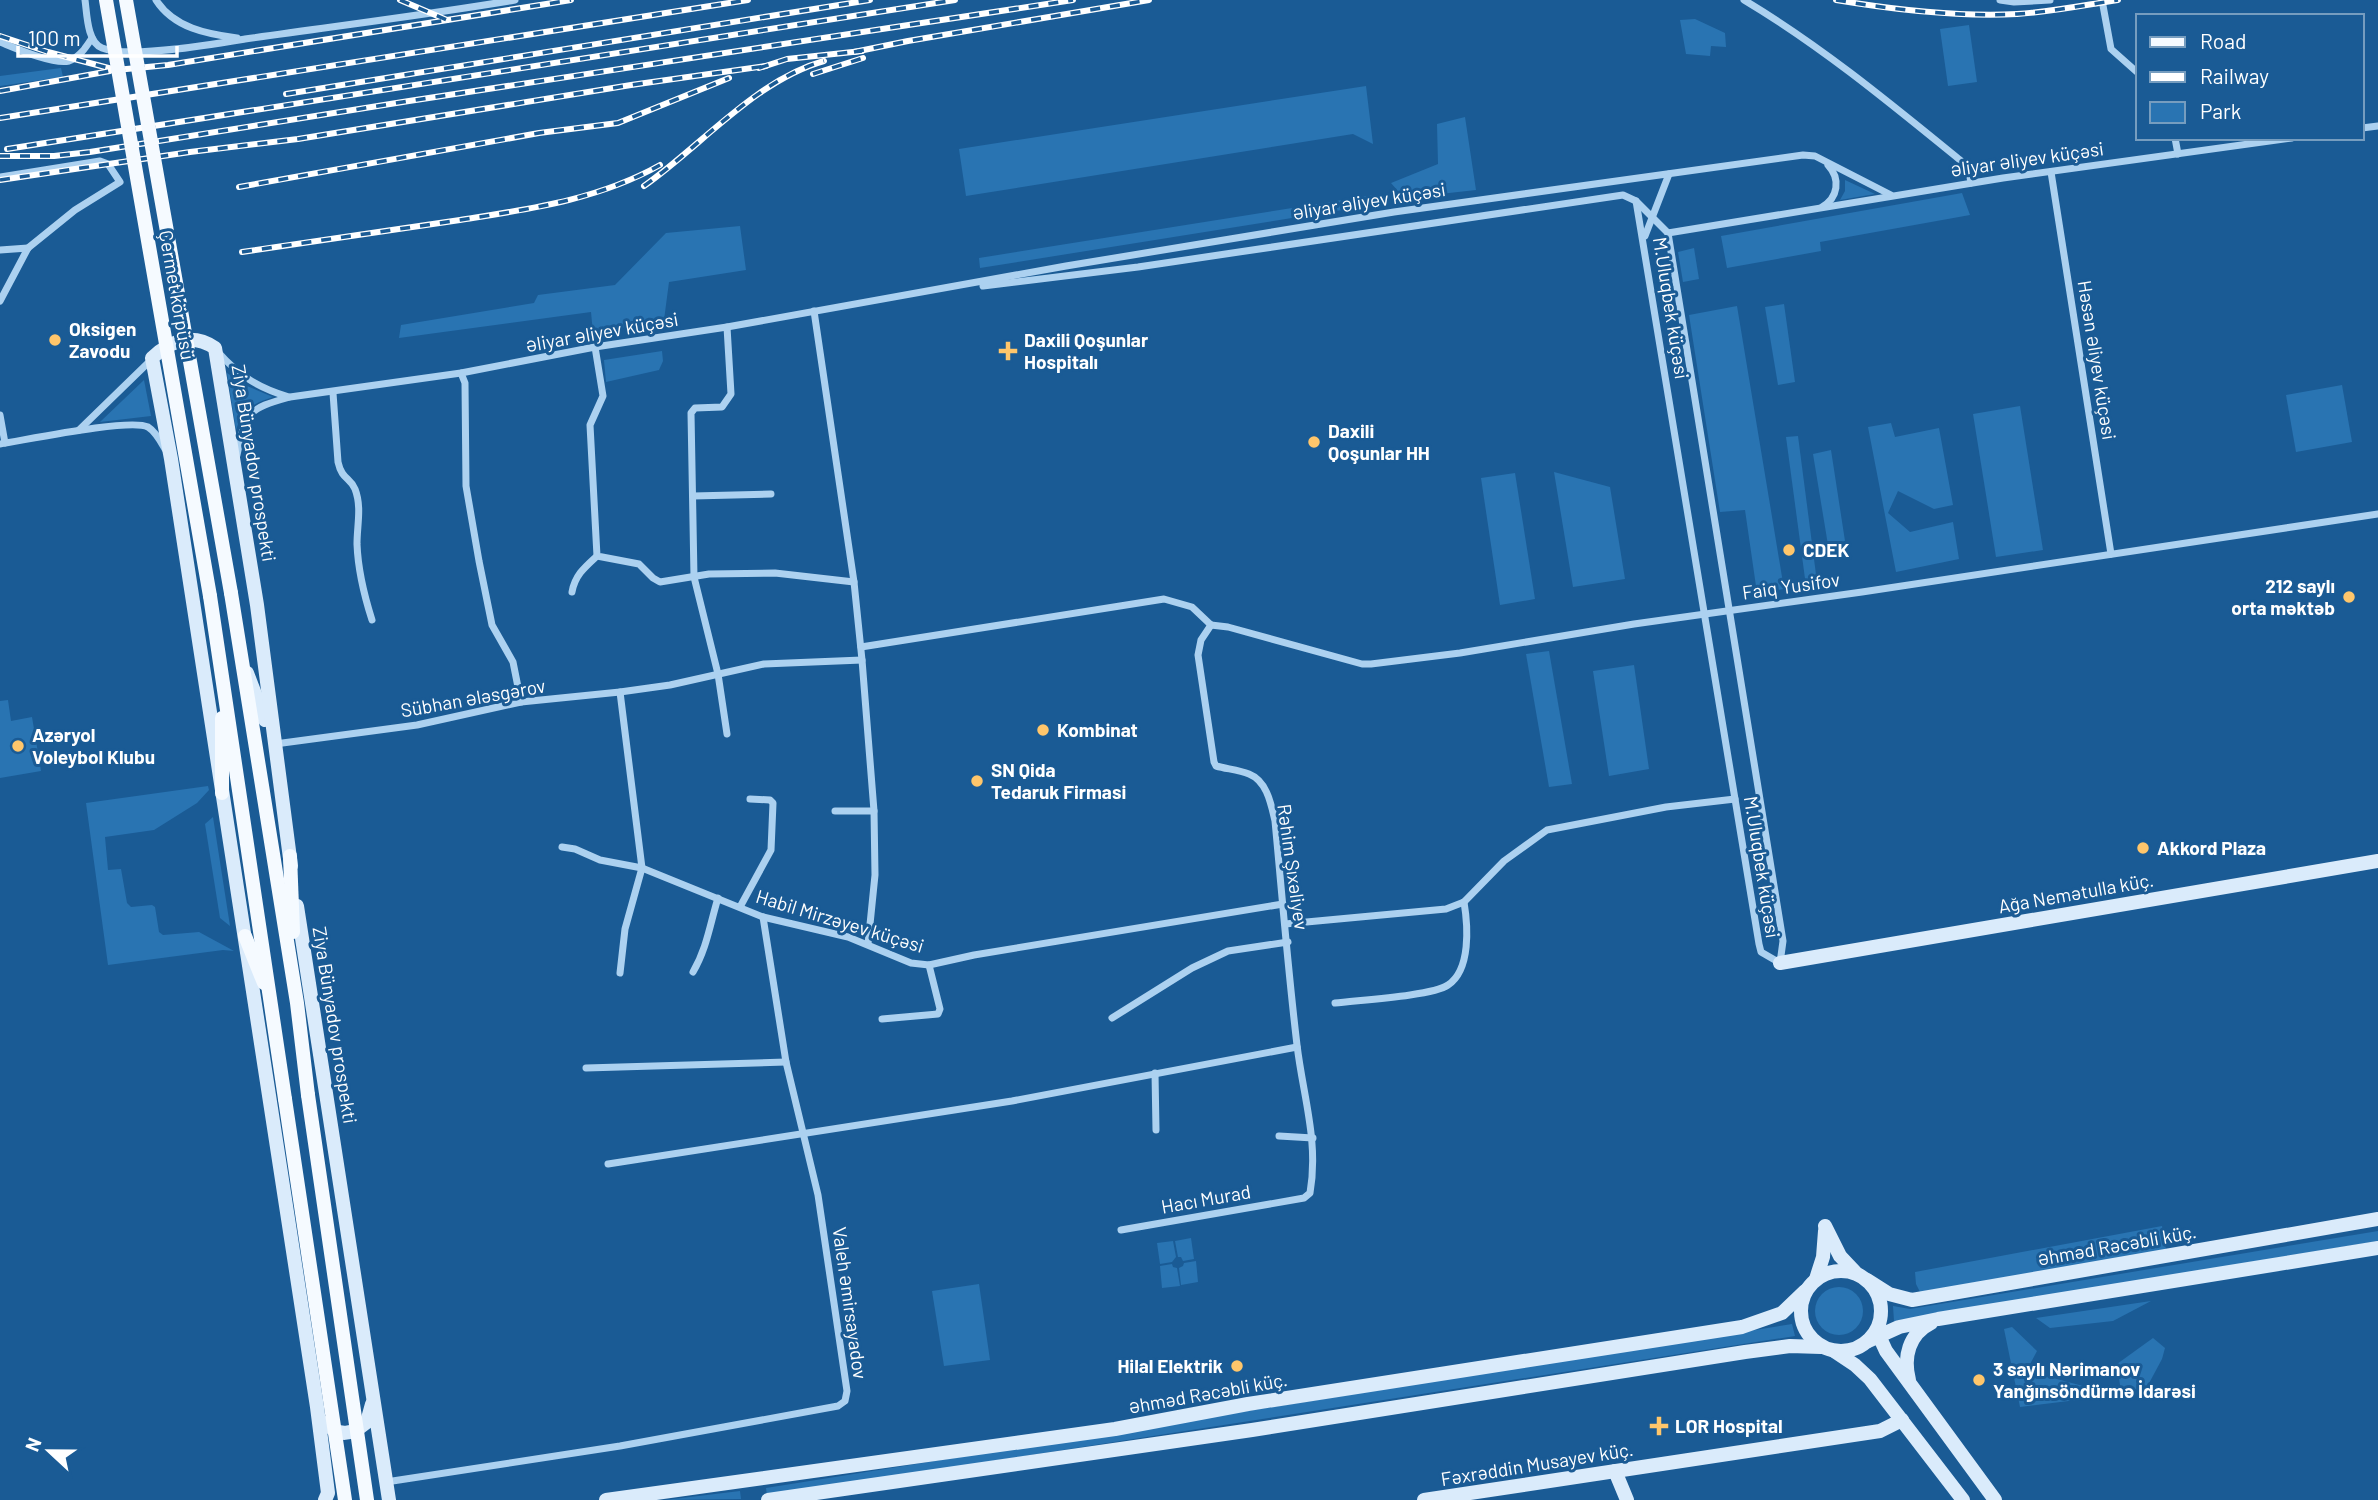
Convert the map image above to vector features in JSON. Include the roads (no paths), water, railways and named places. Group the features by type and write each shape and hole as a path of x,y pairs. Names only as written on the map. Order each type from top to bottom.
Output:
{"main road":[{"name":"Çermet körpüsü","path":"106,0 222,667"},
{"name":"Çermet körpüsü","path":"126,0 231,593"},
{"name":"Ziya Bünyadov prospekti","path":"152,358 162,349 180,340 200,340 215,348 236,464 290,856 389,1500"},
{"path":"152,358 171,458 317,1407 326,1497"},
{"name":"Ziya Bünyadov prospekti","path":"231,593 297,1003 367,1500"},
{"path":"244,664 274,744"},
{"path":"222,667 222,793"},
{"path":"222,667 345,1500"},
{"path":"290,856 297,1003"},
{"name":"Ağa Nemətulla küç.","path":"1780,963 2378,861"},
{"path":"245,936 272,1004"},
{"name":"Əhməd Rəcəbli küç.","path":"1862,1277 1889,1294 1912,1300 2378,1219"},
{"path":"1874,1338 1881,1318 1879,1297 1840,1256 1825,1226 1826,1247 1816,1279 1805,1292 1800,1312 1802,1323 1813,1341 1855,1365 1870,1379 1962,1500"},
{"path":"768,1500 843,1495 1756,1350 1790,1346 1846,1352 1906,1325 2378,1248"},
{"path":"1816,1279 1836,1271 1862,1277"},
{"name":"Əhməd Rəcəbli küç.","path":"606,1500 1115,1429 1248,1405 1742,1327 1782,1313 1805,1292"},
{"path":"1910,1385 1906,1364 1912,1340 1916,1332 1938,1319"},
{"path":"1874,1338 1996,1500"},
{"path":"317,1407 331,1429 338,1433 353,1432 367,1422 373,1393"},
{"name":"Fəxrəddin Musayev küç.","path":"1424,1500 1880,1431 1902,1420"},
{"path":"1615,1471 1627,1500"},
{"path":"759,1480 761,1500"}],"street":[{"path":"85,0 92,38 100,48 131,51 245,39 433,14 515,0"},
{"path":"156,0 169,16 189,27 214,35 245,39"},
{"path":"1744,0 1783,23 1853,74 1950,152 1966,165 1971,183"},
{"path":"2000,0 2050,0"},
{"path":"2102,0 2110,49 2136,72"},
{"path":"0,42 48,58 67,61 79,55 92,38"},
{"path":"2175,140 2178,154"},
{"name":"Əliyar Əliyev küçəsi","path":"1668,233 1817,210 1891,195 2278,140"},
{"name":"Əliyar Əliyev küçəsi","path":"236,464 242,429 253,411 262,405 290,397 461,373 595,347 727,327 1394,212 1803,155 1815,156 1891,195"},
{"path":"0,177 100,161 108,164 120,182 75,210 28,248 0,300"},
{"path":"1817,210 1830,202 1836,194 1834,174 1825,161"},
{"name":"Həsən Əliyev küçəsi","path":"2051,172 2111,554"},
{"path":"1644,239 1669,174"},
{"name":"Əliyar Əliyev küçəsi","path":"919,293 1138,267 1623,195 1636,201"},
{"path":"1636,201 1668,233"},
{"name":"M.Uluqbek küçəsi","path":"1636,201 1761,952 1780,963 1783,941 1668,233"},
{"path":"1394,212 1396,228"},
{"path":"0,250 28,248"},
{"path":"1136,256 1138,267"},
{"path":"814,311 861,647 874,811 875,875 868,944"},
{"path":"727,327 731,394 722,407 695,408 691,413 694,577 718,674 727,734"},
{"path":"572,592 580,573 597,556 590,425 603,396 595,347"},
{"name":"Əliyar Əliyev küçəsi","path":"215,348 234,370 251,382 290,397"},
{"path":"78,430 152,358"},
{"path":"461,373 465,383 466,486 479,561 492,625 513,662 521,702"},
{"path":"333,393 338,461 340,472 355,488 360,519 357,541 363,592 372,620"},
{"path":"0,415 3,444 78,430 147,426 156,434 171,458"},
{"path":"693,496 771,494"},
{"name":"Faiq Yusifov","path":"1211,625 1228,627 1362,664 1371,664 1460,653 2378,514"},
{"path":"597,556 639,564 660,582 709,574 775,573 854,582"},
{"path":"861,647 1164,599 1192,607 1211,625"},
{"name":"Rəhim Şıxəliyev","path":"1211,625 1201,640 1198,655 1214,762 1216,766 1249,774 1260,781 1275,821 1297,1047 1313,1138 1310,1193 1296,1199"},
{"name":"Sübhan Ələsgərov","path":"274,744 416,724 521,702 620,692 764,664 862,660"},
{"path":"620,692 642,868 625,929 620,973"},
{"path":"740,907 772,843 774,803 770,800 750,799"},
{"path":"1285,924 1446,909 1464,902 1504,861 1547,830 1666,807 1735,799"},
{"path":"835,811 874,811"},
{"name":"Habil Mirzəyev küçəsi","path":"562,847 575,849 600,860 642,868 763,917 868,944 911,963 929,965 974,955 1283,904"},
{"path":"693,972 707,944 718,898"},
{"path":"1335,1003 1433,992 1449,985 1460,973 1463,960 1467,918 1464,902"},
{"name":"Valeh Əmirsayadov","path":"386,1482 620,1446 838,1406 845,1401 847,1391 818,1195 786,1062 763,917"},
{"name":"Rəhim Şıxəliyev","path":"1112,1018 1192,968 1228,951 1288,942"},
{"path":"881,1019 938,1014 940,1009 929,965"},
{"path":"608,1164 1012,1101 1297,1047"},
{"path":"586,1068 786,1062"},
{"path":"1155,1073 1156,1130"},
{"path":"1279,1136 1313,1138"},
{"name":"Hacı Murad","path":"1121,1230 1296,1199"}],"railway":[{"path":"400,0 447,20"},
{"path":"0,36 116,70 168,65 571,0"},
{"path":"0,118 748,0"},
{"path":"286,94 870,0"},
{"path":"7,149 955,0"},
{"path":"0,156 54,156 90,152 1073,0"},
{"path":"854,52 1149,0"},
{"path":"1836,0 1926,12 1994,15 2042,12 2118,0"},
{"path":"759,68 787,59 862,51"},
{"path":"813,74 863,58"},
{"path":"644,186 752,98 799,70 824,61"},
{"path":"0,180 298,139 766,66"},
{"path":"0,91 110,71"},
{"path":"239,187 539,133 618,123 729,78"},
{"path":"242,252 563,202 612,187 660,165"}],"place":[{"name":"Oksigen Zavodu","path":"55,340"},
{"name":"Daxili Qoşunlar Hospitalı","path":"1008,351"},
{"name":"Daxili Qoşunlar HH","path":"1314,442"},
{"name":"CDEK","path":"1789,550"},
{"name":"212 saylı orta məktəb","path":"2349,597"},
{"name":"Kombinat","path":"1043,730"},
{"name":"Azəryol Voleybol Klubu","path":"18,746"},
{"name":"SN Qida Tedaruk Firmasi","path":"977,781"},
{"name":"Akkord Plaza","path":"2143,848"},
{"name":"Hilal Elektrik","path":"1237,1366"},
{"name":"3 saylı Nərimanov Yanğınsöndürmə İdarəsi","path":"1979,1380"},
{"name":"LOR Hospital","path":"1659,1426"}]}
